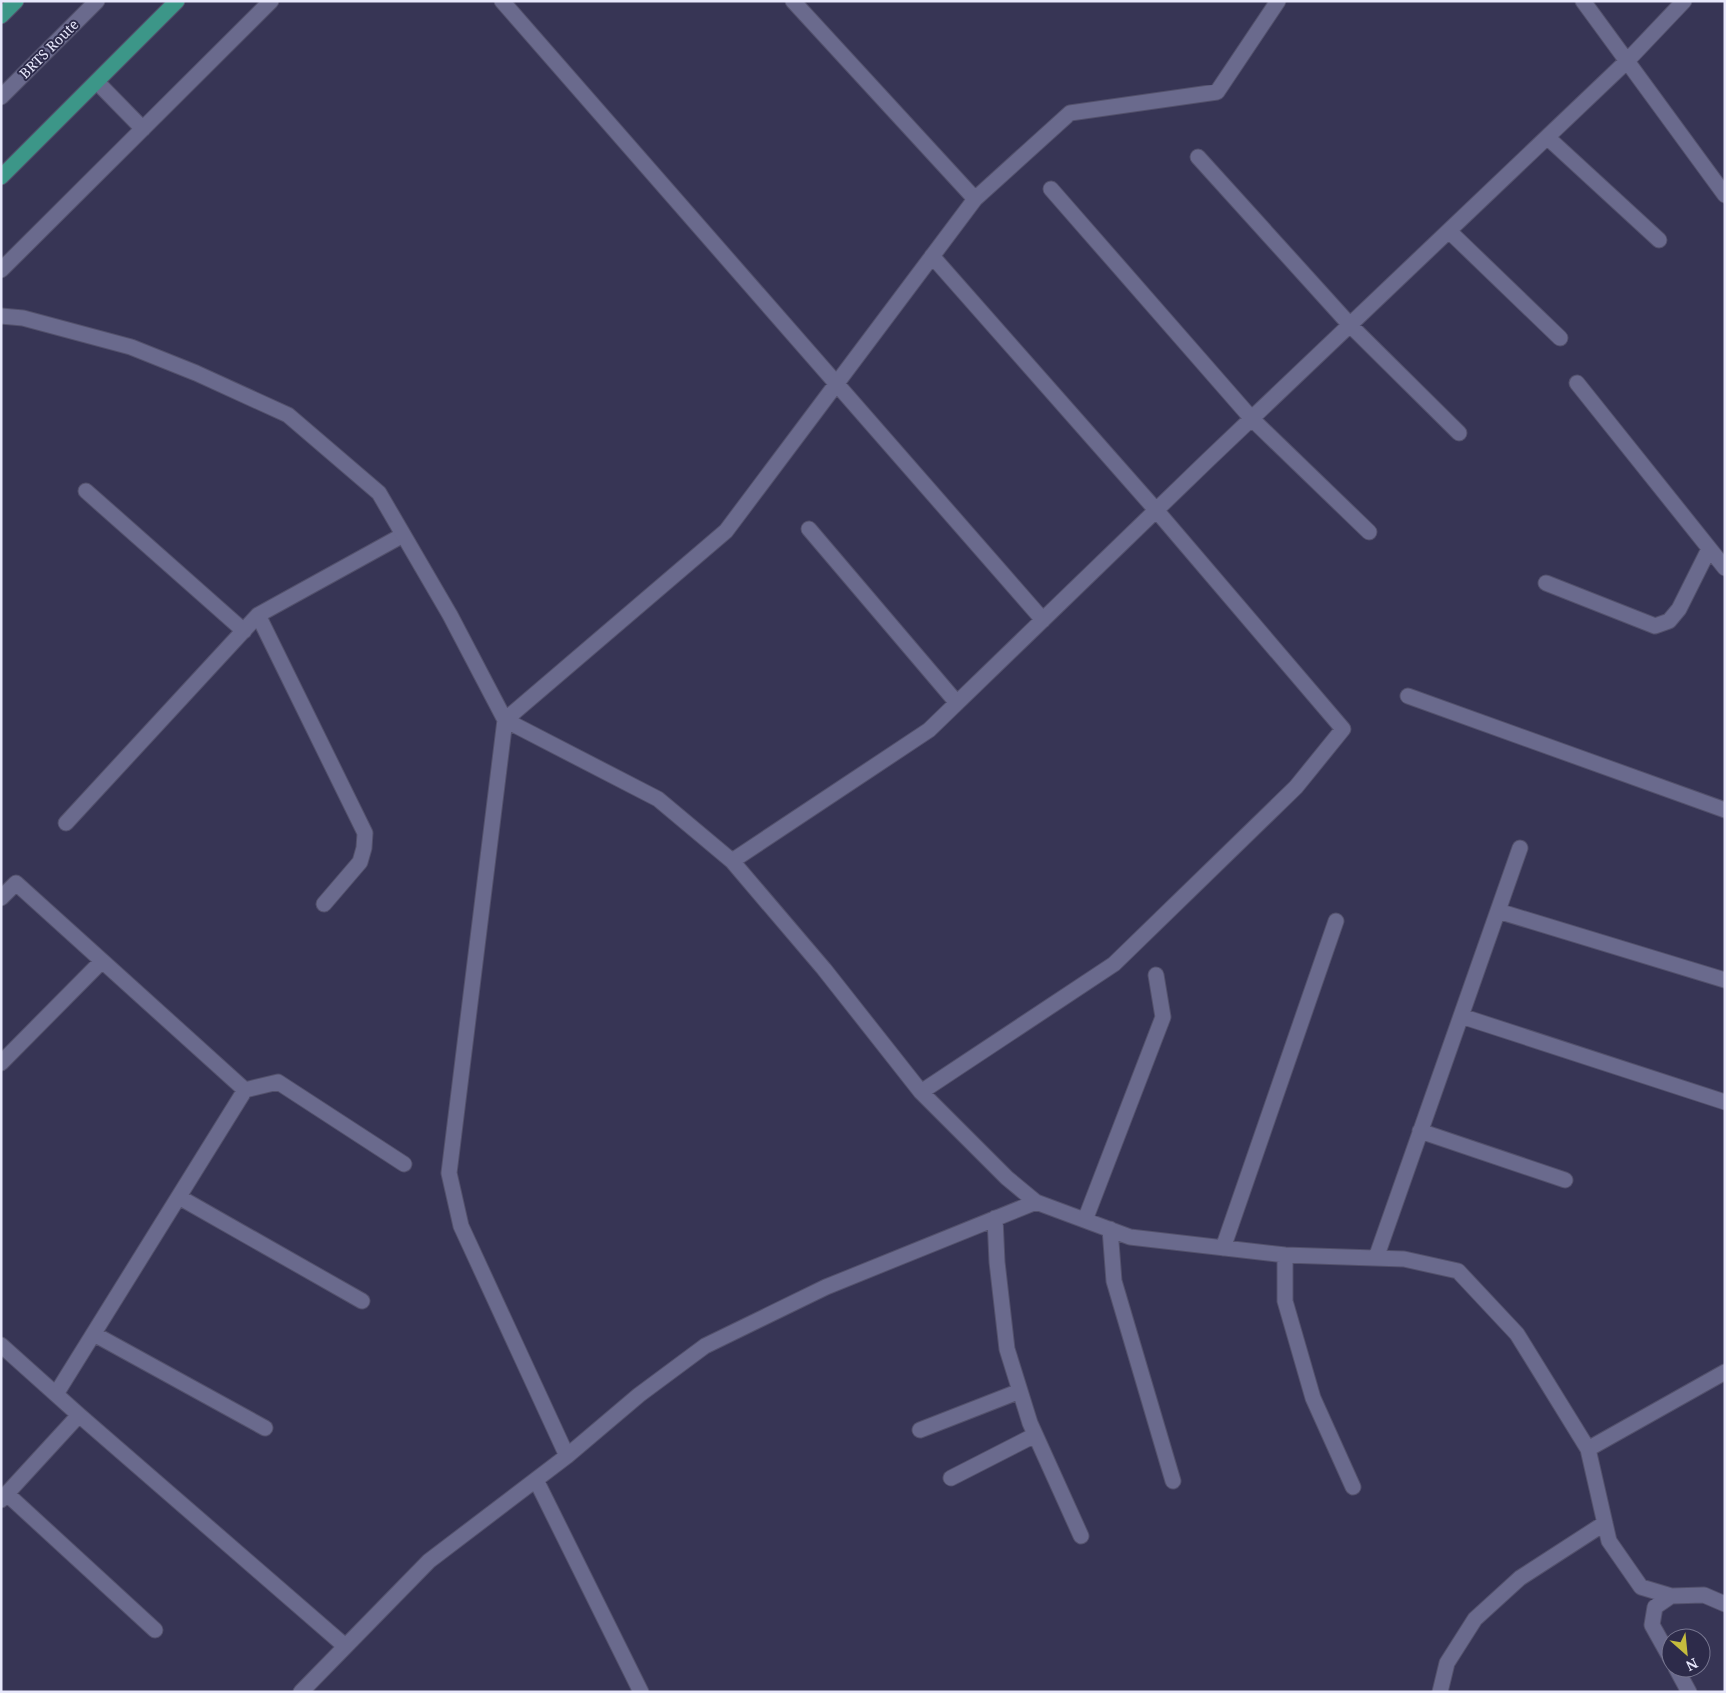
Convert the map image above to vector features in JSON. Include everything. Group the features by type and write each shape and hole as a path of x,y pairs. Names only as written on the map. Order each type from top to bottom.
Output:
{"main road":[{"path":"1,16 16,1"},
{"path":"1,177 177,1"}],"street":[{"name":"BRTS Route","path":"1,97 97,1"},
{"path":"1,270 271,1"},
{"path":"502,1 1043,620"},
{"path":"793,1 975,199"},
{"path":"505,720 726,531 975,199 1070,113 1216,92 1278,1"},
{"path":"1583,1 1725,195"},
{"path":"732,861 930,730 1156,510 1627,61 1684,1"},
{"path":"97,82 143,129"},
{"path":"1547,137 1659,240"},
{"path":"1198,157 1350,325 1459,434"},
{"path":"1051,189 1252,419 1369,532"},
{"path":"1449,231 1560,338"},
{"path":"922,1092 1114,964 1296,787 1343,729 1156,510 932,256"},
{"path":"1,316 23,318 131,347 196,373 288,415 379,493 450,615 505,720 449,1173 461,1226 567,1456"},
{"path":"1577,383 1725,568"},
{"path":"86,491 244,631"},
{"path":"809,530 957,703"},
{"path":"66,823 258,615 404,536"},
{"path":"1546,584 1655,626 1669,621 1679,609 1709,549"},
{"path":"258,615 365,833 364,848 360,862 324,904"},
{"path":"1408,696 1725,810"},
{"path":"505,720 658,799 732,861 824,969 922,1092 1007,1178 1036,1202 1130,1237 1285,1255 1404,1259 1458,1271 1517,1334 1588,1449 1609,1541 1641,1587 1671,1596 1704,1595 1725,1604"},
{"path":"1376,1258 1520,848"},
{"path":"1,898 16,883 245,1090"},
{"path":"1498,911 1725,980"},
{"path":"1224,1248 1336,921"},
{"path":"1,1063 102,961"},
{"path":"1085,1220 1162,1017 1156,976"},
{"path":"1461,1016 1725,1102"},
{"path":"56,1394 245,1090 278,1082 404,1164"},
{"path":"1420,1131 1565,1180"},
{"path":"180,1197 362,1301"},
{"path":"301,1692 429,1562 567,1456 639,1395 705,1346 826,1288 1036,1202"},
{"path":"994,1218 1007,1350 1030,1423 1081,1536"},
{"path":"1110,1229 1114,1281 1173,1481"},
{"path":"1285,1255 1285,1301 1310,1389 1354,1487"},
{"path":"94,1334 265,1428"},
{"path":"1,1345 345,1646"},
{"path":"1588,1449 1725,1372"},
{"path":"920,1430 1020,1391"},
{"path":"79,1415 4,1497 155,1630"},
{"path":"951,1478 1035,1435"},
{"path":"536,1480 641,1692"},
{"path":"1440,1692 1447,1663 1475,1619 1520,1578 1605,1523"},
{"path":"1661,1642 1652,1626 1656,1607 1671,1596"},
{"path":"1682,1678 1690,1692"}]}
